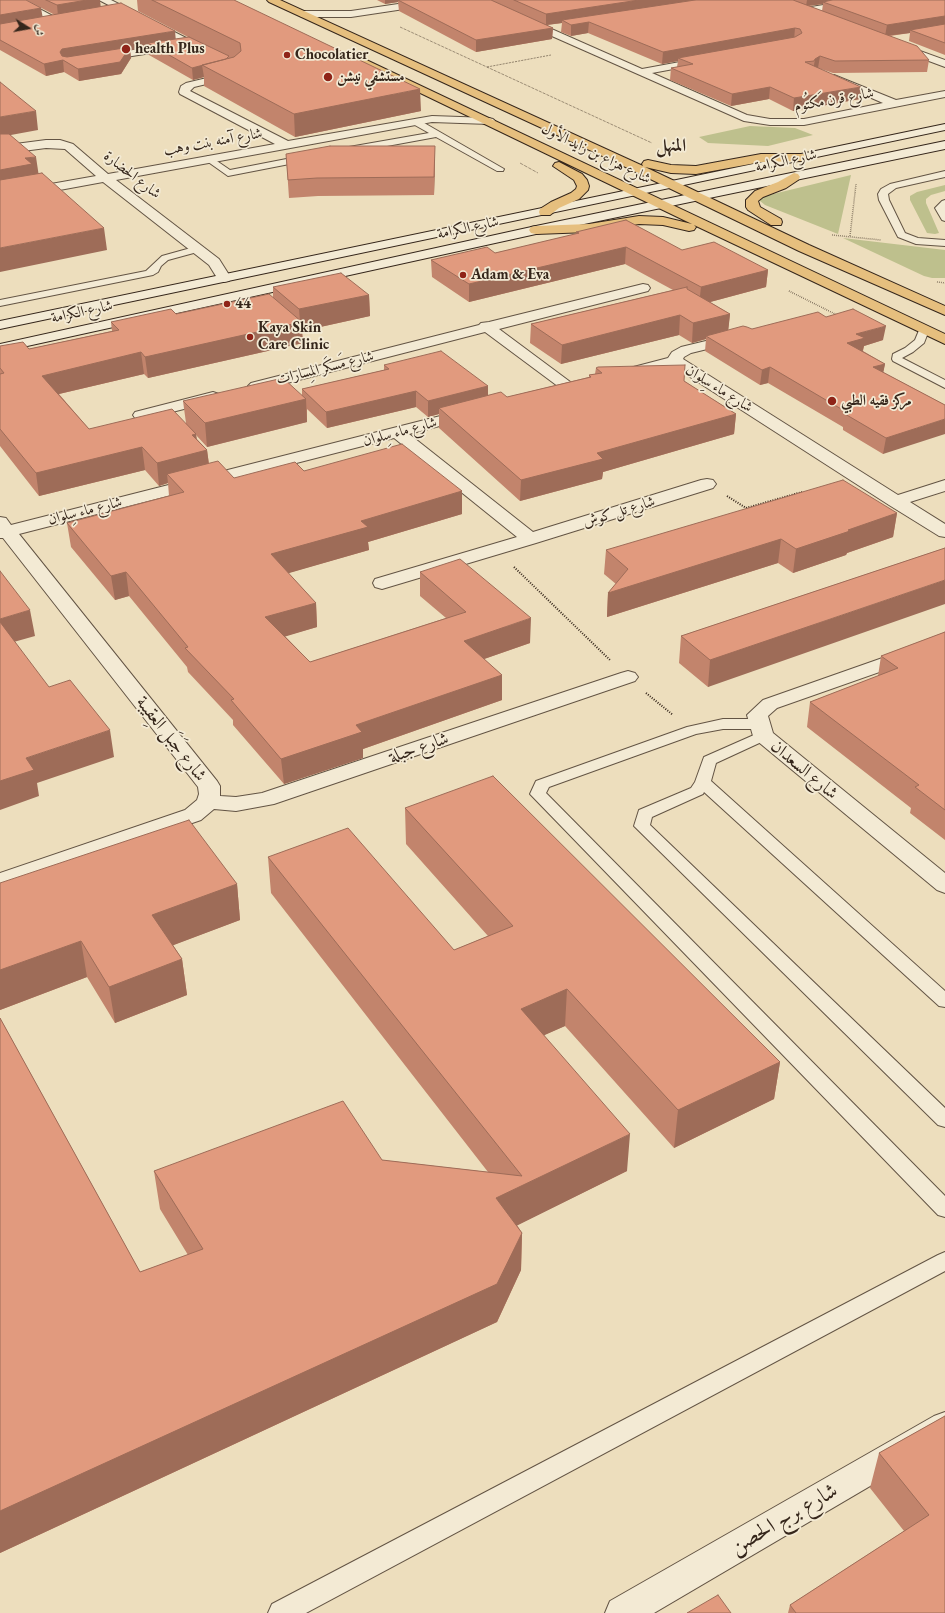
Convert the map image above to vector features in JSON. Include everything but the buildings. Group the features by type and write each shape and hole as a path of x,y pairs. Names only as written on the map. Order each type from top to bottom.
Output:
{"main road":[{"name":"شارع هزاع بن زايد الأول","path":"272,0 613,156 804,248 945,311"},
{"name":"شارع هزاع بن زايد الأول","path":"353,57 945,340"},
{"path":"545,212 555,205 575,196 582,190 583,186 583,183 578,177 549,159 547,156 547,149"},
{"path":"613,156 678,170 705,169 771,158 803,157"},
{"path":"794,177 782,185 759,194 752,200 751,203 752,207 760,214 791,231 801,242 804,248"},
{"path":"536,230 576,229 647,220 670,222 725,235"}],"street":[{"path":"16,0 61,20 43,23"},
{"path":"104,0 217,57"},
{"path":"405,0 414,5"},
{"path":"302,14 351,14 444,0"},
{"name":"شارع قرن مَكتُوم","path":"478,0 744,118 770,122 804,122 945,94"},
{"path":"805,11 871,0"},
{"path":"108,12 136,6"},
{"path":"793,7 827,20"},
{"path":"327,25 351,14"},
{"path":"544,30 560,27"},
{"path":"908,38 889,41 945,64"},
{"path":"91,60 191,44"},
{"path":"641,72 718,58"},
{"path":"230,64 237,67 237,71 232,75 190,85 185,88 184,92 286,145"},
{"path":"826,74 895,104"},
{"path":"432,119 442,109 445,100"},
{"name":"شارع آمنه بنت وهب","path":"0,197 432,119 488,121"},
{"name":"شارع الكرامة","path":"0,325 637,193 945,127"},
{"name":"شارع الحضارة","path":"0,150 46,144 60,144 69,146 105,178 126,192 214,262 224,278"},
{"name":"شارع الكرامة","path":"0,348 536,230 945,145"},
{"name":"شارع مَسكَر المِسارات","path":"241,389 486,326 643,288"},
{"path":"486,326 576,385 546,393"},
{"path":"675,361 677,355 686,350 745,335"},
{"name":"شارع ماء سِلوان","path":"613,376 675,361 945,532"},
{"path":"141,415 225,393"},
{"name":"شارع ماء سِلوان","path":"2,529 398,433 479,411"},
{"path":"398,433 530,539"},
{"name":"شارع تل كوش","path":"382,582 496,550 707,484"},
{"path":"895,501 945,485"},
{"name":"شارع جَبَل العِقيبة","path":"0,881 193,815 208,802 210,794 209,786 2,529"},
{"name":"شارع السعدان","path":"945,642 770,704 757,715 762,730 945,885"},
{"name":"شارع جبلة","path":"208,802 236,804 266,799 628,677"},
{"name":"شارع برج الحصن","path":"622,1613 945,1426"}],"lane":[{"path":"416,122 500,169"},
{"path":"378,145 382,128"},
{"path":"338,152 436,134"},
{"path":"208,160 228,173 315,157"},
{"path":"945,174 893,186 884,191 883,194 884,200 901,235 916,241 945,243"},
{"path":"945,203 941,205 940,210 945,218"},
{"path":"0,303 149,274 154,270 156,264 165,258 198,249"},
{"path":"924,330 920,341 909,350 897,356 897,359 945,385"},
{"path":"762,730 723,724 692,730 542,784 538,794 945,1209"},
{"path":"762,730 709,760 703,782 697,791 645,814 642,826 945,1120"},
{"path":"703,782 945,1001"},
{"path":"281,1613 945,1260"}],"path":[{"path":"367,12 682,156 678,170"},
{"path":"487,67 587,48"},
{"path":"830,235 877,240 916,241"},
{"path":"707,484 746,508 805,491"},
{"path":"496,550 628,677 692,730"}],"green space":[{"path":"750,126 795,128 813,135 768,146 708,143 699,137"},
{"path":"851,175 838,234 765,205 760,201 760,199 765,196"},
{"path":"945,185 945,191 931,195 926,199 926,203 939,233 927,233 910,200 910,196 917,192"},
{"path":"843,238 945,250 945,278 932,278 924,276"}],"place":[{"name":"health Plus","path":"126,49"},
{"name":"Chocolatier","path":"287,55"},
{"name":"مستشفي نيشن","path":"328,77"},
{"name":"Adam & Eva","path":"463,275"},
{"name":"44","path":"227,304"},
{"name":"Kaya Skin Care Clinic","path":"250,337"},
{"name":"مركز فقيه الطبي","path":"832,401"}],"district":[{"name":"المنهل","path":"671,146"}]}
